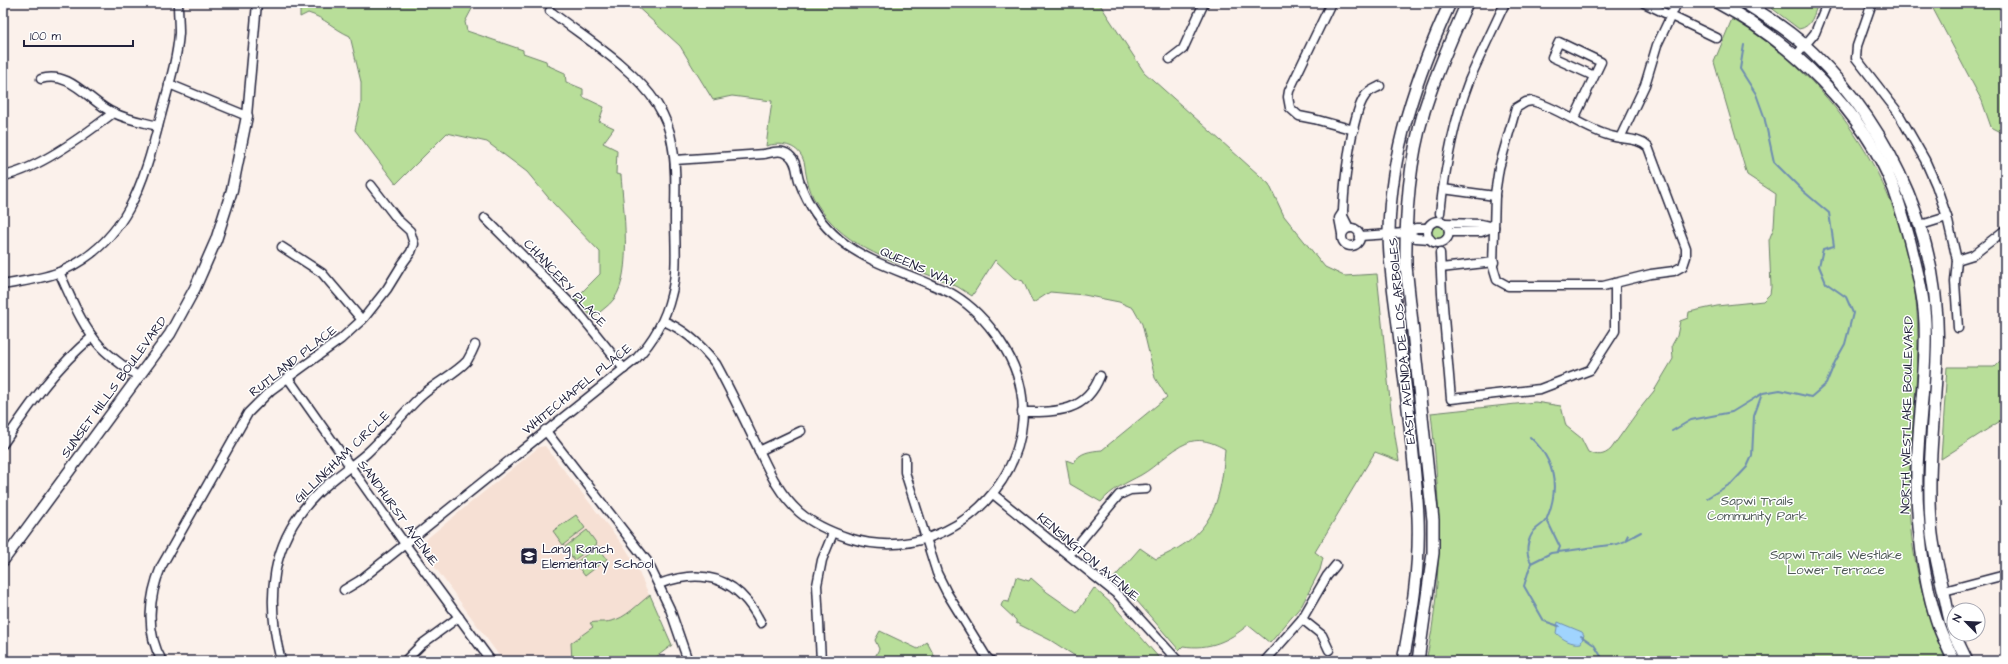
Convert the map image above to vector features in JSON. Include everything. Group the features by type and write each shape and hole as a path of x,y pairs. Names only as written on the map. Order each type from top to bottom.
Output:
{"main road":[{"name":"EAST AVENIDA DE LOS ARBOLES","path":"1403,661 1415,591 1418,518 1394,295 1389,233 1396,164 1404,124 1415,87 1450,3"},
{"name":"EAST AVENIDA DE LOS ARBOLES","path":"1418,661 1433,553 1433,520 1406,266 1405,233 1412,163 1427,101 1447,47 1467,3"},
{"name":"NORTH WESTLAKE BOULEVARD","path":"1718,3 1741,15 1767,33 1835,95 1866,138 1893,188 1907,230 1920,283 1925,323 1916,508 1930,595 1938,626 1954,661"},
{"name":"NORTH WESTLAKE BOULEVARD","path":"1745,3 1772,20 1804,46 1848,92 1882,140 1921,226 1931,268 1937,325 1938,355 1929,482 1931,524 1935,555 1946,603"},
{"name":"NORTH WESTLAKE BOULEVARD","path":"1958,642 1966,661"}],"street":[{"path":"3,285 59,272 78,262 97,248 124,218 142,185 169,84 178,40 178,3"},
{"name":"SUNSET HILLS BOULEVARD","path":"3,561 170,334 195,288 216,240 232,190 247,116 257,3"},
{"path":"1170,59 1183,49 1204,3"},
{"path":"1331,3 1290,91 1288,103 1294,113 1298,116 1354,130"},
{"path":"1440,212 1454,129 1469,81 1505,3"},
{"path":"1644,3 1717,38"},
{"path":"1620,138 1645,85 1658,45 1677,3"},
{"path":"1795,57 1815,33 1827,3"},
{"path":"1872,3 1857,46 1856,58 1897,111 1922,154 1947,218 1957,260 1955,282 1958,328"},
{"name":"WHITECHAPEL PLACE","path":"344,590 359,581 545,430 624,369 648,346 663,320 671,297 675,274 675,160 672,141 666,122 658,105 646,89 631,74 550,11"},
{"path":"1574,119 1601,62 1559,42 1552,57 1594,76"},
{"path":"41,79 52,77 68,82 113,113 158,126"},
{"path":"169,84 247,116"},
{"path":"1349,228 1357,230 1360,236 1359,242 1352,247 1344,243 1339,218 1343,211 1347,168 1361,102 1366,94 1380,86"},
{"path":"1526,102 1537,102 1574,119 1610,136 1637,140 1648,147 1686,248 1686,257 1683,266 1674,271 1651,274 1616,283 1592,287 1508,286 1498,280 1494,273 1495,196 1501,160 1514,113 1520,104 1526,102"},
{"path":"3,176 25,169 83,136 113,113"},
{"name":"QUEENS WAY","path":"663,320 680,329 692,338 705,350 716,364 772,480 789,502 801,513 833,533 858,541 881,544 903,544 927,539 947,531 964,521 980,508 993,494 1006,476 1015,455 1020,434 1022,412 1020,387 1012,364 1000,341 986,322 953,294 866,257 839,239 823,223 810,205 799,182 795,162 788,154 776,151 764,154 675,160"},
{"name":"RUTLAND PLACE","path":"162,661 154,639 150,617 153,591 161,567 245,418 259,400 342,339 362,320 388,289 411,252 414,244 410,231 398,220 372,185"},
{"path":"1443,189 1495,196"},
{"path":"1343,211 1349,228"},
{"name":"CHANCERY PLACE","path":"485,218 574,307 624,369"},
{"path":"1921,226 1947,218"},
{"path":"1360,236 1405,233 1416,228 1428,228 1436,222 1482,224 1494,227"},
{"path":"1428,228 1430,239 1435,243 1442,243 1447,238 1449,232 1444,223"},
{"path":"1449,232 1481,232 1494,227"},
{"path":"1342,234 1349,228"},
{"path":"1957,260 1973,255 2005,230"},
{"path":"1405,233 1416,238 1430,239"},
{"path":"282,247 322,273 362,320"},
{"path":"1440,253 1452,399 1541,389 1590,370 1615,331 1616,283"},
{"path":"1441,268 1494,262"},
{"path":"59,272 81,318 92,337 109,355 138,377"},
{"path":"3,442 51,376 70,356 92,337"},
{"name":"GILLINGHAM CIRCLE","path":"281,661 273,620 272,598 278,557 285,537 305,507 350,466 367,453 420,397 467,360 475,345"},
{"path":"1022,412 1052,412 1076,405 1088,397 1100,376"},
{"name":"SANDHURST AVENUE","path":"288,378 405,544 491,661"},
{"path":"545,430 633,541 647,561 659,584 688,661"},
{"path":"759,451 801,431"},
{"path":"905,458 905,472 937,573 987,658 991,661"},
{"path":"1069,555 1119,495 1130,490 1146,489"},
{"name":"KENSINGTON AVENUE","path":"993,494 1119,596 1178,661"},
{"path":"820,661 817,585 822,560 833,533"},
{"path":"1265,661 1302,619 1327,576 1336,565"},
{"path":"659,584 690,575 704,576 718,580 732,587 743,596 754,610 761,623"},
{"path":"1944,591 2005,575"},
{"path":"405,661 422,644 458,617"},
{"path":"1302,619 1322,635 1329,650"}],"shaded area":[{"name":"Lang Ranch Elementary School","path":"545,446 626,549 635,564 672,645 651,661 503,661 419,545 539,447"}],"green space":[{"path":"300,3 475,3 465,22 467,31 523,50 523,53 546,61 547,65 565,73 566,82 583,89 583,97 604,107 599,121 614,128 603,143 617,150 616,174 621,175 625,221 625,257 623,273 620,288 612,302 593,318 575,299 600,274 600,252 552,202 527,172 487,142 447,133 396,184 355,130 361,104 361,82 350,36 314,15 308,13 300,17"},
{"path":"633,3 1099,3 1144,72 1269,184 1284,216 1325,267 1344,276 1377,274 1391,410 1399,461 1375,452 1315,552 1323,558 1320,570 1302,605 1270,643 1248,625 1233,636 1218,643 1201,647 1183,646 1179,650 1137,601 1112,580 1140,548 1156,559 1175,550 1201,529 1210,517 1216,503 1223,469 1225,449 1212,443 1202,441 1192,441 1187,443 1141,475 1115,490 1101,502 1070,484 1066,460 1074,463 1082,454 1102,450 1167,397 1155,378 1142,324 1133,308 1119,302 1084,295 1050,292 1033,303 1023,281 1014,278 995,260 972,296 958,287 890,260 858,244 843,234 819,207 813,197 806,177 804,161 797,150 788,145 782,144 766,146 772,101 732,96 713,100 680,46"},
{"path":"1765,3 1818,3 1810,23 1799,29"},
{"path":"1930,3 2005,3 2005,134 1991,127 1982,101"},
{"name":"Sapwi Trails Community Park","path":"1732,19 1770,44 1804,74 1835,107 1861,144 1883,184 1899,225 1911,269 1917,314 1918,336 1909,494 1912,537 1919,579 1931,621 1946,661 1426,661 1436,599 1439,537 1437,475 1431,413 1535,402 1561,406 1566,426 1581,438 1588,452 1597,455 1603,454 1611,449 1654,391 1673,359 1672,345 1677,336 1680,321 1688,318 1689,312 1717,306 1763,301 1770,294 1769,240 1774,227 1776,194 1747,175 1714,62"},
{"path":"1438,226 1443,228 1445,233 1443,238 1438,240 1433,238 1431,233 1433,228"},
{"path":"2005,356 2005,418 1941,459 1947,367 1994,367"},
{"path":"576,515 585,528 563,545 553,531"},
{"path":"587,530 597,544 574,560 565,547"},
{"path":"598,546 607,559 585,576 575,563"},
{"path":"1016,577 1029,581 1031,578 1047,592 1077,613 1094,588 1113,605 1160,659 1158,661 1083,661 1050,640 1016,623 1016,620 1001,606 1003,601 1009,602"},
{"path":"650,595 672,645 651,661 572,661 571,643 593,627 590,623 616,620 632,610"},
{"path":"880,631 918,649 927,642 937,661 873,661 879,649 875,640"}],"water":[{"path":"1558,622 1582,632 1584,635 1581,643 1571,642 1558,635 1556,633"}],"waterway":[{"path":"1672,431 1691,420 1732,412 1763,393 1780,390 1811,397 1826,384 1835,362 1845,344 1853,313 1846,297 1826,283 1819,266 1823,249 1834,246 1829,213 1803,191 1774,162 1764,116 1756,94 1740,69 1744,45"},
{"path":"1707,498 1732,483 1747,467 1752,456 1754,416 1762,394"},
{"path":"1530,437 1545,455 1553,474 1554,485 1551,507 1547,518 1545,522 1534,531 1528,542 1527,551 1531,562"},
{"path":"1547,520 1560,547 1558,552"},
{"path":"1626,540 1641,532"},
{"path":"1559,626 1544,621 1524,586 1531,563 1551,553 1617,544 1625,541 1628,535"},
{"path":"1581,636 1594,645 1604,661"}],"place":[{"name":"Lang Ranch Elementary School","path":"529,556"}],"park label":[{"name":"Sapwi Trails Westlake Lower Terrace","path":"1836,562"}]}
